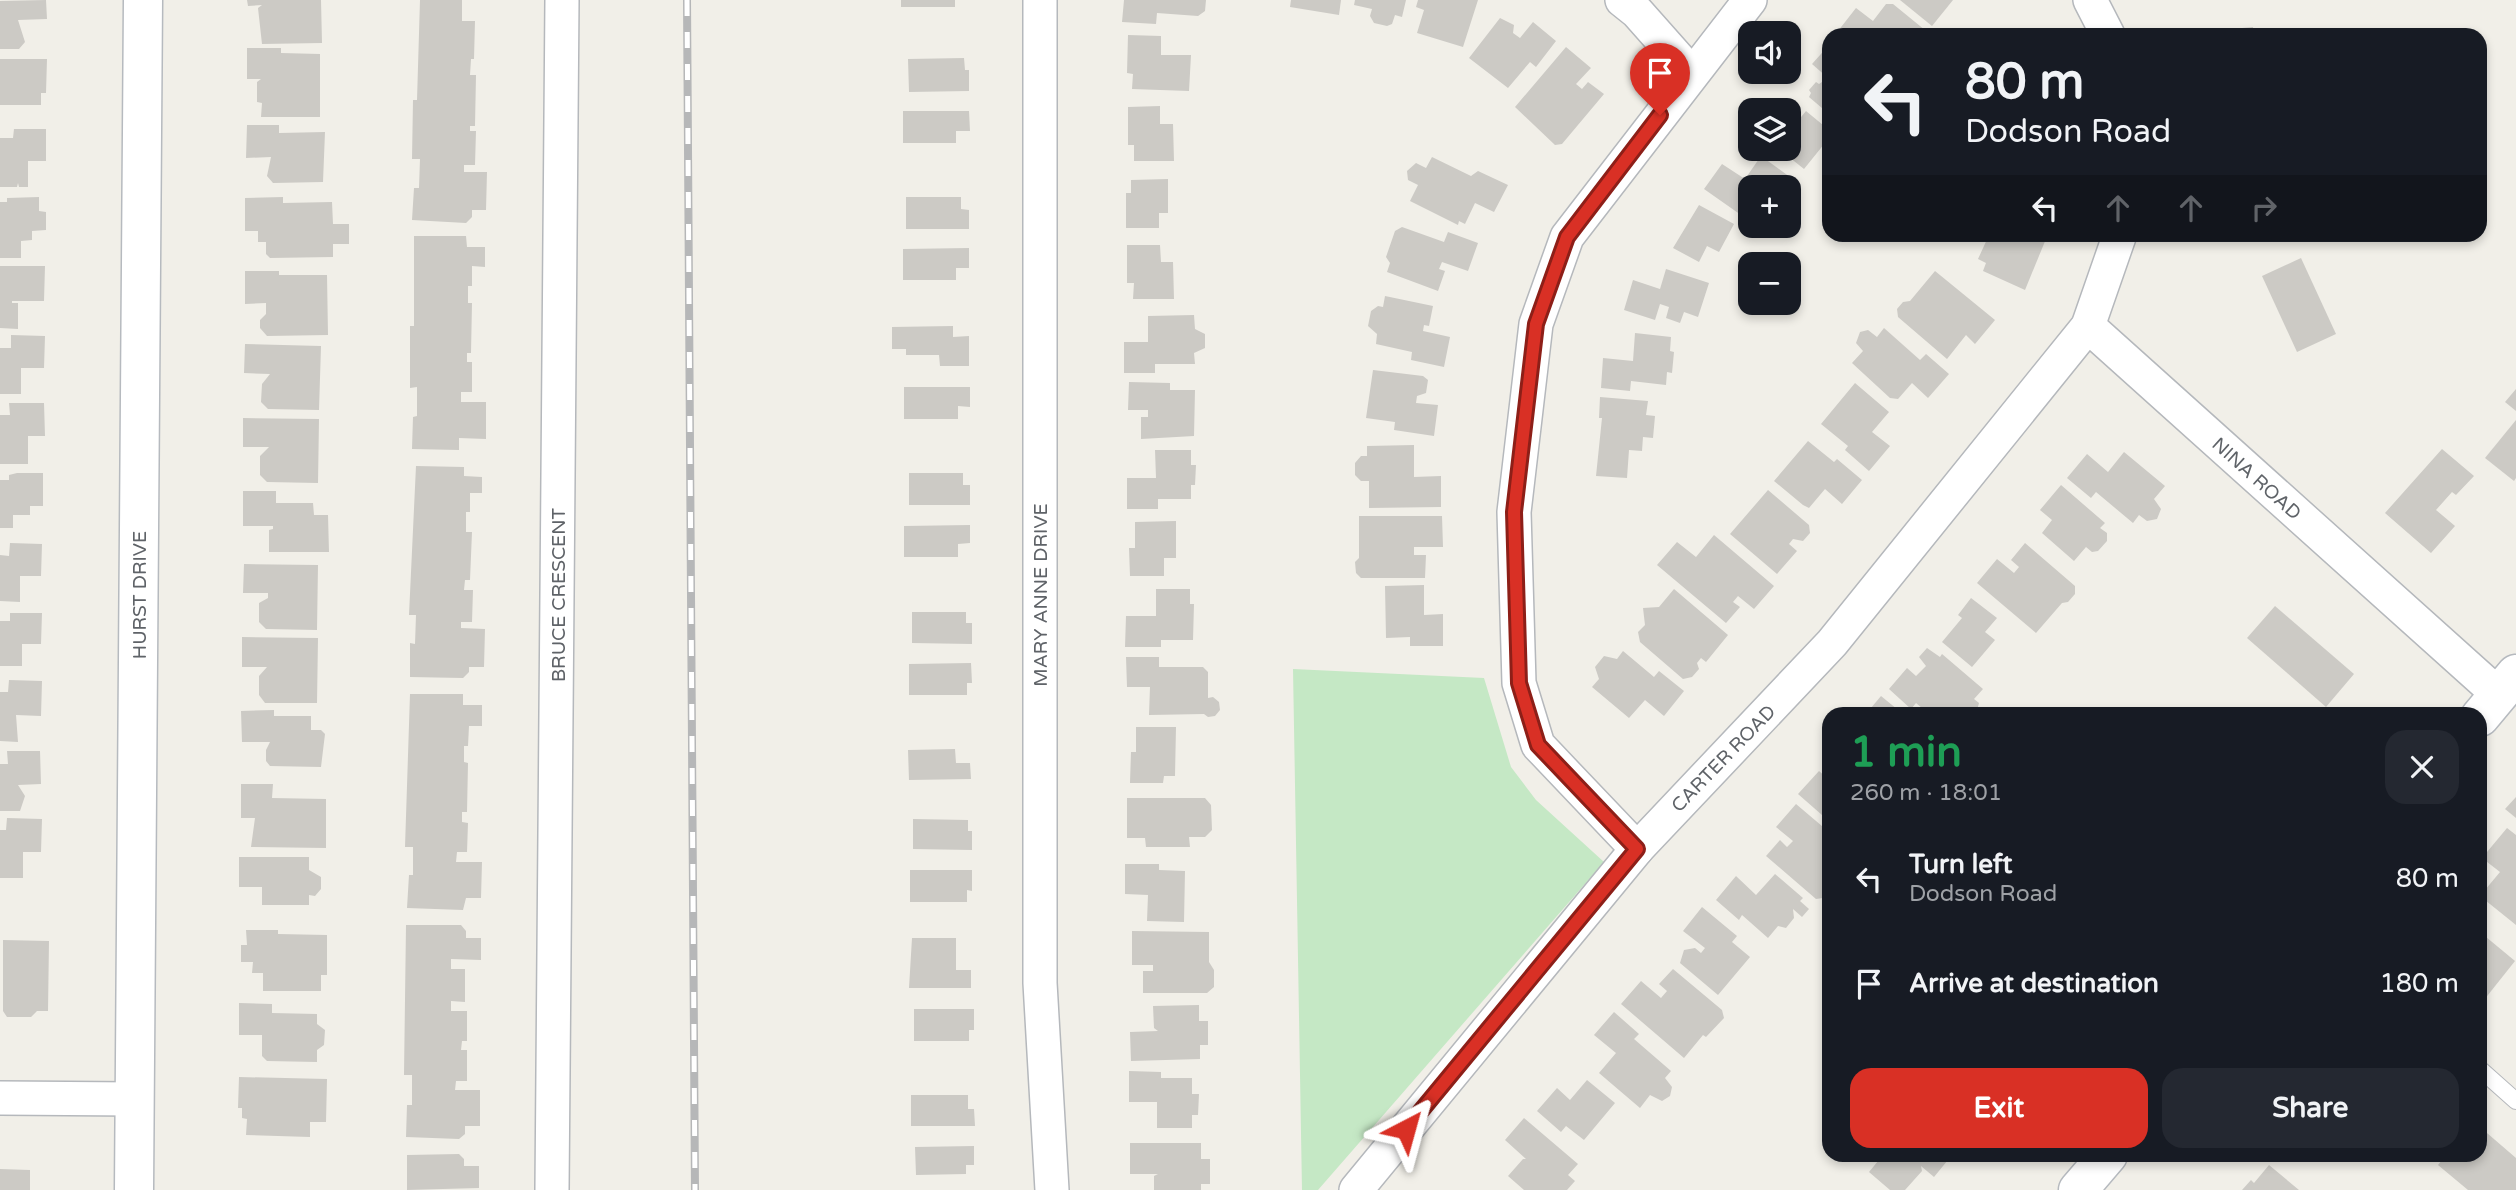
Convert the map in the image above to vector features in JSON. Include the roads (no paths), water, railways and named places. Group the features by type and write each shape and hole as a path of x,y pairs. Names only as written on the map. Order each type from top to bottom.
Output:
{"street":[{"name":"HURST DRIVE","path":"134,1190 143,0"},
{"name":"BRUCE CRESCENT","path":"552,1190 562,0"},
{"name":"MARY ANNE DRIVE","path":"1040,0 1040,983 1052,1190"},
{"path":"1622,0 1637,12 1692,75"},
{"path":"1637,849 1538,745 1519,683 1514,512 1536,324 1567,237 1750,0"},
{"path":"2090,0 2104,28"},
{"path":"2088,326 2117,242"},
{"name":"CARTER ROAD","path":"1356,1190 1637,849 1832,643 2088,326"},
{"name":"NINA ROAD","path":"2088,326 2498,695"},
{"path":"0,1098 135,1099"},
{"path":"2078,1190 2102,1162"}],"lane":[{"path":"2487,1075 2516,1101"}],"railway":[{"path":"687,0 695,1190"}]}
